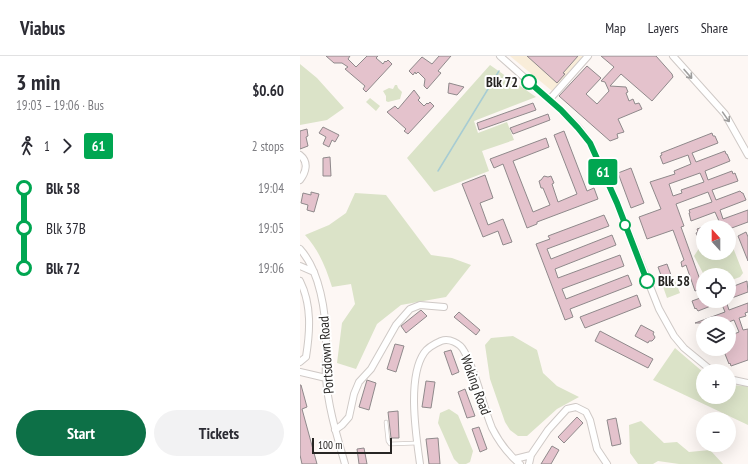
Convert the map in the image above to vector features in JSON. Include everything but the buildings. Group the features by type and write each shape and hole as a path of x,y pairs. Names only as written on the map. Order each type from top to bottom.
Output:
{"street":[{"path":"500,56 578,128 590,143 617,203 659,309 674,336 684,348 703,364"},
{"path":"549,100 588,56"},
{"path":"676,57 725,114 748,154"},
{"path":"300,155 304,160 306,169 300,180"},
{"name":"Portsdown Road","path":"300,249 314,272 319,289 326,339 326,378 330,411 345,464"},
{"path":"300,266 314,272"},
{"path":"300,281 306,296 309,313 306,357 300,362"},
{"path":"335,430 349,417 354,394 359,382 371,369 396,325 410,309 420,305 444,307"},
{"name":"Woking Road","path":"420,464 415,414 416,372 420,359 427,350 434,344 444,340 450,340 464,350 493,430 504,448 520,464"},
{"path":"300,372 326,378"},
{"path":"736,380 748,383"},
{"path":"529,464 530,454 558,418 567,409 576,407 586,412 590,420 597,449 607,464"},
{"path":"514,459 530,454"}],"lane":[{"path":"386,422 388,441 390,444 417,443"}],"shaded area":[{"path":"510,56 591,56 557,95"}],"green space":[{"path":"300,64 317,78 344,108 327,120 300,125"},
{"path":"490,65 536,97 474,121 478,133 507,122 514,140 482,151 489,171 434,192 407,158"},
{"path":"395,85 397,85 402,92 400,99 388,102 386,101 386,96 383,91 389,88 393,89"},
{"path":"370,98 380,106 376,111 366,102"},
{"path":"355,193 386,195 431,255 452,258 471,265 446,297 401,305 377,324 356,369 337,363 342,323 355,304 351,284 332,287 322,260 305,235 329,225 346,213"},
{"path":"736,255 743,273 740,277 736,278 736,268 700,268 696,260 736,260"},
{"path":"673,276 680,293 667,298 661,281"},
{"path":"513,336 537,350 543,373 557,386 579,397 557,409 527,436 518,436 510,430 505,422 490,379 485,345 491,338"},
{"path":"675,348 696,366 696,400 653,380"},
{"path":"736,385 748,386 748,425 736,419 736,412 721,412 704,404 736,404"},
{"path":"449,409 458,415 473,451 470,462 466,464 459,464 454,459 438,423 440,413"},
{"path":"641,421 664,443 677,442 689,452 712,452 723,464 679,464 658,461 653,464 638,464 630,453 629,425"}],"waterway":[{"path":"438,171 499,71"}],"bus line":[{"name":"61","path":"529,82 561,110 590,143 617,203 647,281"}],"place":[{"name":"Blk 72","path":"529,82"},
{"name":"Blk 58","path":"647,281"}]}
